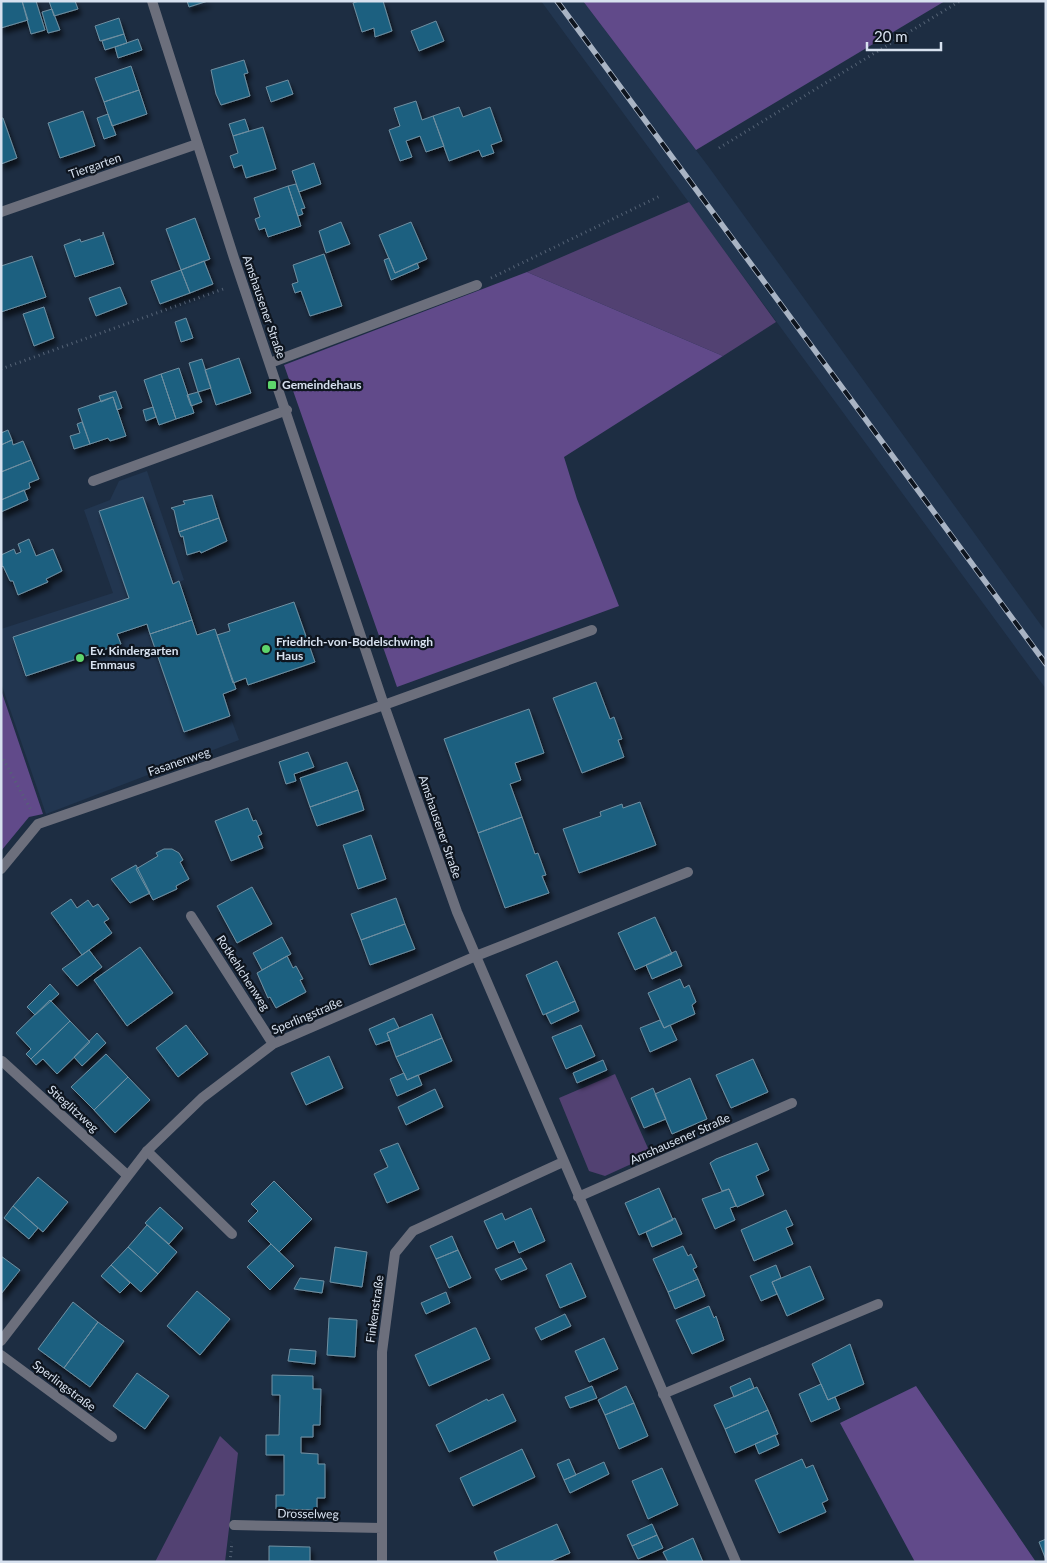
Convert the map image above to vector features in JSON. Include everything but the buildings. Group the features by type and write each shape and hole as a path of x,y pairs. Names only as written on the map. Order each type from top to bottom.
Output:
{"street":[{"name":"Amshausener Straße","path":"152,1 197,144 384,705 457,912 562,1162 736,1562"},
{"name":"Tiergarten","path":"1,212 197,144"},
{"path":"270,363 477,285"},
{"path":"93,481 287,410"},
{"path":"384,705 592,630"},
{"name":"Fasanenweg","path":"38,824 384,705"},
{"path":"1,869 38,824"},
{"path":"476,956 688,872"},
{"name":"Rotkehlchenweg","path":"191,916 273,1044"},
{"name":"Sperlingstraße","path":"1,1341 127,1175 147,1151 202,1098 273,1044 476,956"},
{"name":"Stieglitzweg","path":"2,1061 127,1175"},
{"name":"Amshausener Straße","path":"578,1198 792,1103"},
{"path":"147,1151 232,1234"},
{"name":"Finkenstraße","path":"382,1562 382,1352 395,1253 413,1231 562,1162"},
{"path":"663,1394 878,1304"},
{"name":"Sperlingstraße","path":"1,1355 112,1437"},
{"name":"Drosselweg","path":"234,1525 382,1528"}],"path":[{"path":"719,148 960,1"},
{"path":"477,285 660,196"},
{"path":"1,369 243,282"},
{"path":"1,755 38,824"}],"shaded area":[{"path":"541,1 583,1 708,166 1046,632 1046,689"},
{"path":"583,1 945,1 696,150"},
{"path":"689,202 776,322 723,356 527,272"},
{"path":"527,272 723,356 564,457 577,499 619,606 397,687 284,365"},
{"name":"Ev. Kindergarten Emmaus","path":"147,471 184,580 179,582 192,620 151,634 187,730 230,716 239,740 46,814 1,683 1,629 113,593 84,510 110,500 119,481"},
{"path":"1,690 43,814 29,817 1,851"},
{"path":"615,1074 651,1155 605,1176 589,1171 559,1098"},
{"path":"916,1386 1036,1562 915,1562 840,1423"},
{"path":"220,1436 238,1453 225,1562 155,1562"}],"railway":[{"path":"557,1 1046,664"}],"place":[{"name":"Gemeindehaus","path":"272,385"},
{"name":"Friedrich-von-Bodelschwingh Haus","path":"266,649"},
{"name":"Ev. Kindergarten Emmaus","path":"80,658"}]}
